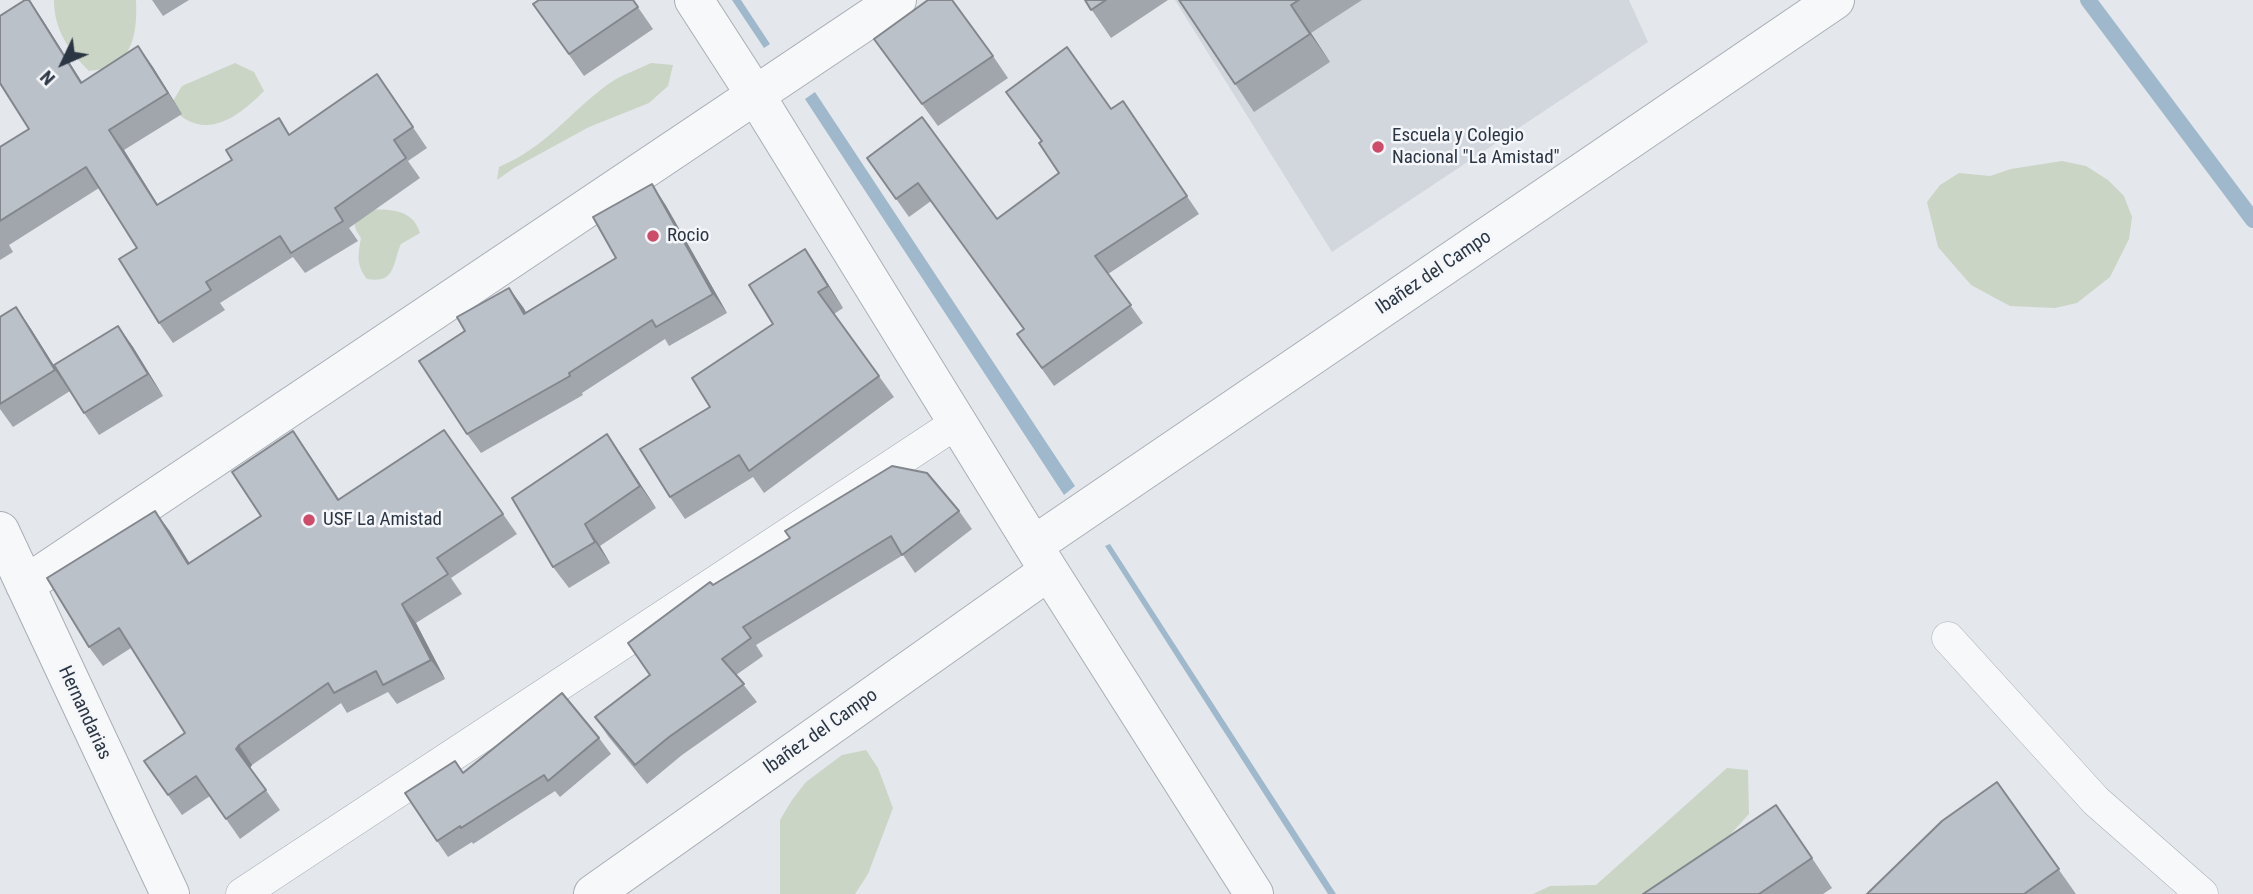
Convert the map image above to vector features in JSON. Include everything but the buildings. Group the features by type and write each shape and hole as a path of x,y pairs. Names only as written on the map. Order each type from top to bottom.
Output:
{"street":[{"path":"694,0 1041,558 1254,894"},
{"path":"25,585 898,0"},
{"name":"Ibañez del Campo","path":"593,894 1041,558 1835,0"},
{"name":"Hernandarias","path":"0,531 170,894"}],"lane":[{"path":"242,894 958,422"},
{"path":"1948,638 2096,801 2202,894"}],"shaded area":[{"name":"Escuela y Colegio Nacional \"La Amistad\"","path":"1175,0 1629,0 1648,42 1332,252"}],"green space":[{"path":"54,0 136,0 135,28 126,54 112,66 89,71 64,39 57,21"},
{"path":"235,63 254,72 264,91 239,113 219,123 198,124 185,119 170,106 182,86"},
{"path":"651,63 673,65 668,86 649,103 589,127 497,180 499,167 544,140 612,81"},
{"path":"2062,161 2086,166 2108,180 2124,196 2132,217 2129,239 2110,277 2077,303 2055,308 2010,306 1971,285 1938,247 1927,202 1940,185 1959,173 1990,176 2011,169"},
{"path":"361,209 388,210 404,214 411,218 420,233 401,244 392,271 376,280 367,279 359,264 361,238 355,224"},
{"path":"866,750 878,768 893,808 868,874 855,894 780,894 780,820 806,782 842,755"},
{"path":"1727,768 1748,770 1749,814 1719,847 1696,894 1533,894 1550,886 1596,885"}],"water":[{"path":"732,0 741,0 770,44 764,48"},
{"path":"815,92 1075,486 1064,495 805,99"},
{"path":"1110,544 1336,894 1328,894 1105,546"}],"waterway":[{"path":"2088,0 2253,220"}],"place":[{"name":"Escuela y Colegio Nacional \"La Amistad\"","path":"1378,147"},
{"name":"Rocio","path":"653,236"},
{"name":"USF La Amistad","path":"309,520"}]}
